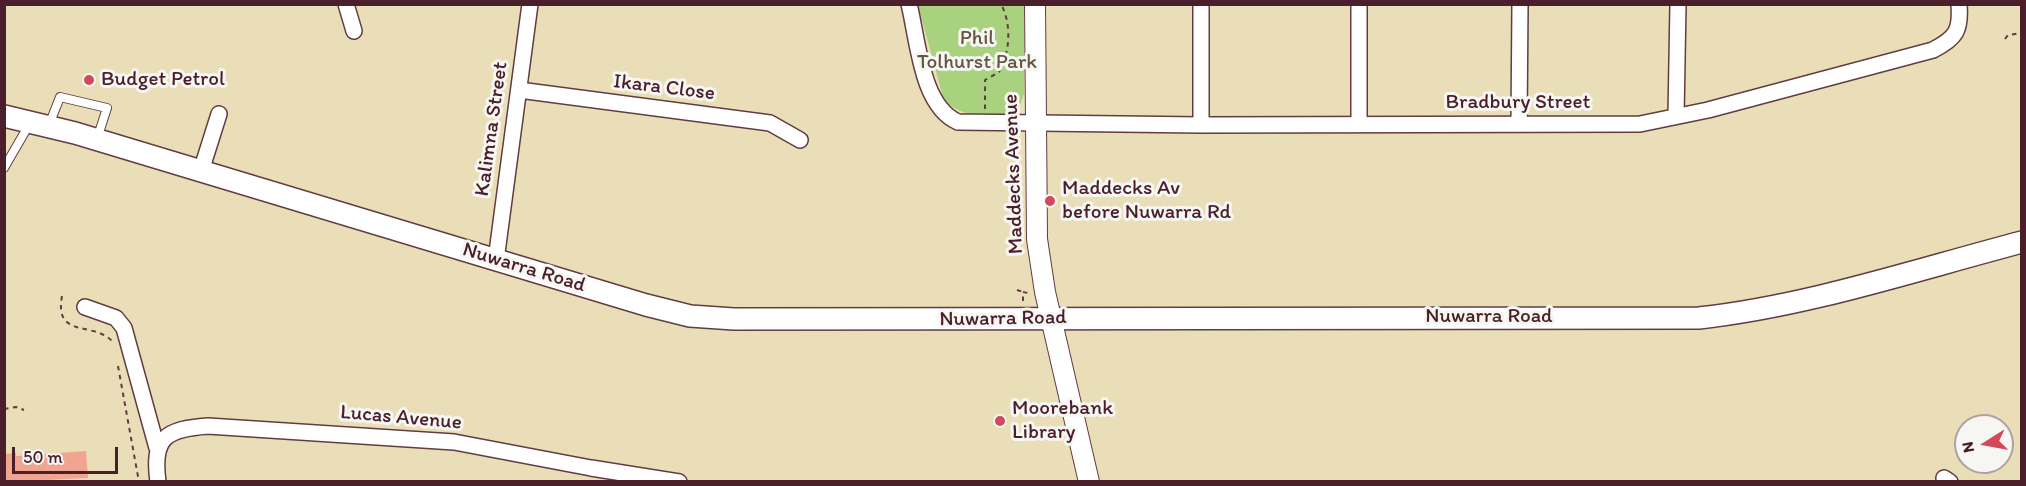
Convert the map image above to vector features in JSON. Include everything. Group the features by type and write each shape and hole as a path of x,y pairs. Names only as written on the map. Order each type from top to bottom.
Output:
{"main road":[{"name":"Nuwarra Road","path":"4,117 39,124 690,316 734,319 978,321 1052,318 1699,318 1744,313 1793,303 2022,242"}],"street":[{"path":"346,4 354,31"},
{"name":"Kalimna Street","path":"496,260 530,4"},
{"name":"Bradbury Street","path":"909,4 932,98 948,117 970,124 1201,125 1640,124 1933,50 1952,40 1958,27 1959,4"},
{"name":"Maddecks Avenue","path":"1035,4 1037,239 1052,318 1089,482"},
{"path":"1201,4 1201,125"},
{"path":"1359,4 1359,124"},
{"path":"1519,124 1520,4"},
{"path":"1676,116 1678,4"},
{"name":"Ikara Close","path":"519,90 770,123 800,140"},
{"path":"201,171 219,114"},
{"path":"85,307 116,318 124,328 157,448 155,462 158,482"},
{"name":"Lucas Avenue","path":"157,448 171,434 187,427 207,426 454,442 593,475 679,482"}],"lane":[{"path":"4,168 60,97 107,108 97,141"}],"path":[{"path":"985,102 985,80 999,72 1007,50 1007,15 1001,4"},
{"path":"2005,39 2008,35 2022,33"},
{"path":"1017,290 1028,293"},
{"path":"1023,292 1023,301"},
{"path":"62,296 61,311 64,320 80,329 107,335 115,348"},
{"path":"117,359 139,482"},
{"path":"4,409 16,407 24,410"}],"green space":[{"name":"Phil Tolhurst Park","path":"918,5 1024,5 1024,94 1018,111 999,116 979,116 960,111 944,101"}],"building":[{"path":"86,451 88,478 4,482 4,454 16,453 16,456"}],"place":[{"name":"Budget Petrol","path":"89,80"},
{"name":"Maddecks Av before Nuwarra Rd","path":"1050,201"},
{"name":"Moorebank Library","path":"1000,421"}]}
